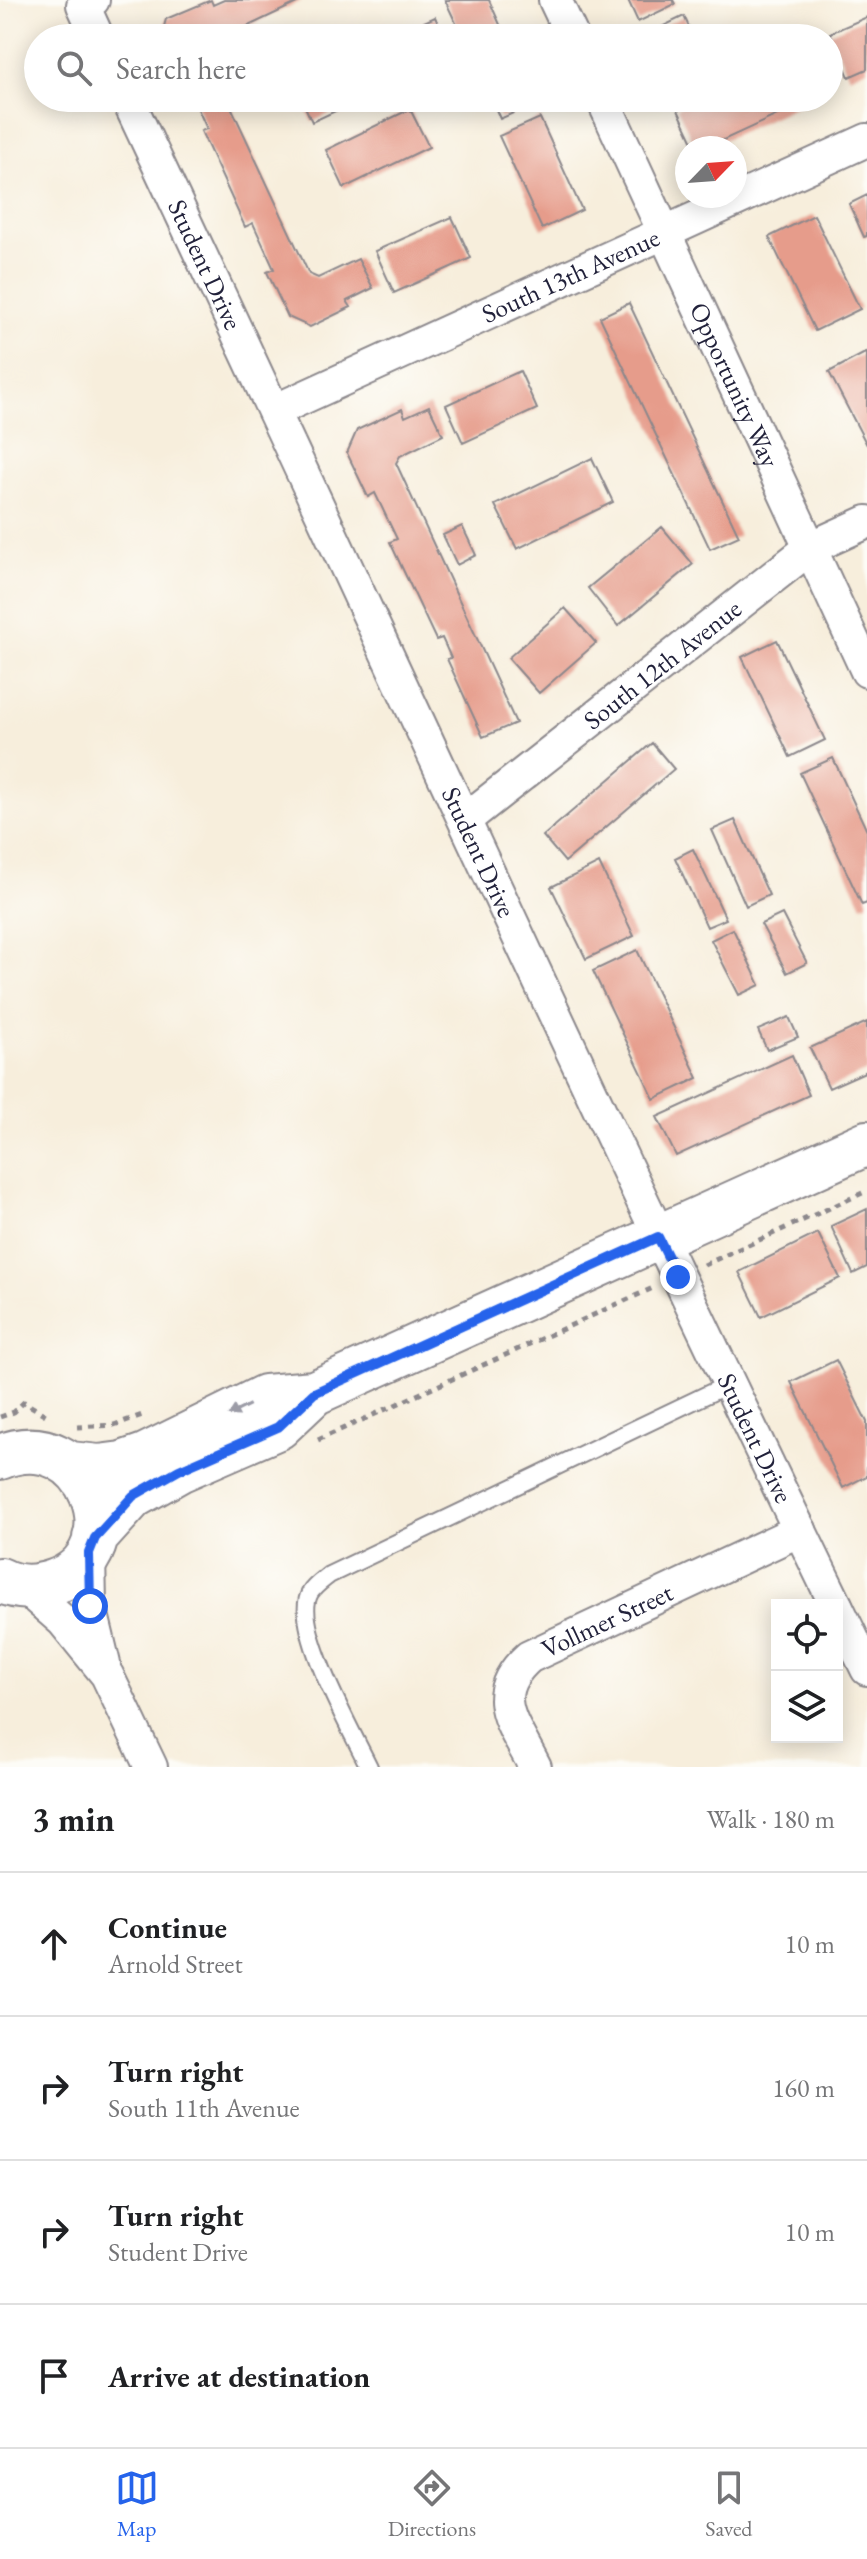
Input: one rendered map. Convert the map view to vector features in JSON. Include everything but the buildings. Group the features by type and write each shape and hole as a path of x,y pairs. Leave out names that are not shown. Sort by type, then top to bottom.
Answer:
{"street":[{"path":"555,0 566,24"},
{"path":"88,2 94,24"},
{"name":"Student Drive","path":"134,112 466,819 658,1237 834,1599"},
{"name":"Opportunity Way","path":"609,112 867,671"},
{"name":"South 13th Avenue","path":"274,411 867,140"},
{"name":"South 12th Avenue","path":"466,819 810,548 867,522"},
{"path":"12,1584 43,1586 61,1579 77,1568 133,1496 179,1470 278,1427 314,1393 867,1143"},
{"path":"68,1444 99,1467 122,1464 145,1456 265,1397 314,1393"},
{"path":"0,1457 31,1450 59,1457 68,1444"},
{"path":"68,1444 96,1505 98,1522 92,1546 90,1606 107,1675 151,1767"},
{"name":"Vollmer Street","path":"535,1767 505,1705 505,1688 514,1669 543,1650 800,1530"},
{"path":"12,1584 63,1621 107,1675"},
{"name":"Student Drive","path":"843,1619 867,1669"}],"lane":[{"path":"369,1767 316,1655 305,1618 310,1593 329,1575 729,1384"}],"path":[{"path":"309,1444 867,1191"},
{"path":"0,1417 14,1412 24,1402 57,1420"},
{"path":"68,1444 77,1427 114,1425 158,1409"}],"route":[{"path":"90,1606 89,1553 95,1538 133,1496 179,1470 278,1427 314,1393 658,1237 678,1277"}]}
